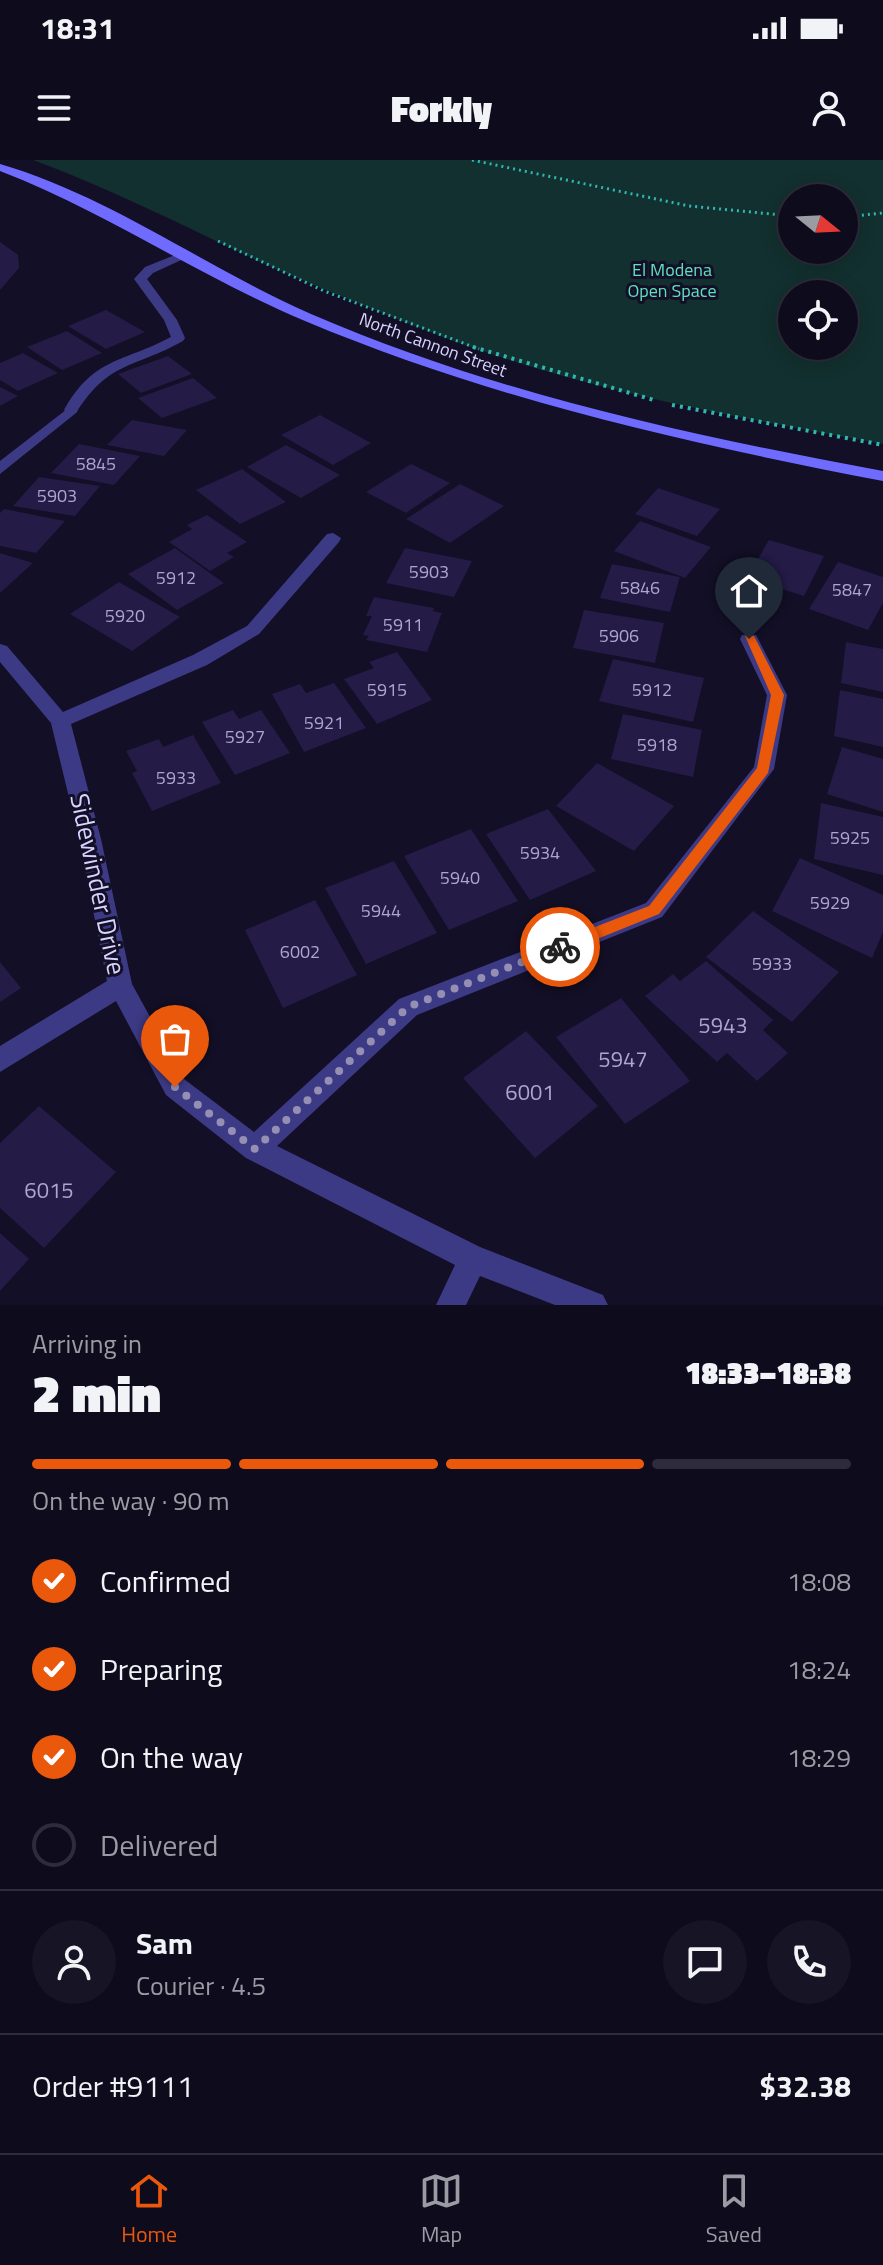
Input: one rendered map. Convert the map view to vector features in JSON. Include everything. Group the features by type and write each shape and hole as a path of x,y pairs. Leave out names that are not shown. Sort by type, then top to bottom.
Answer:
{"main road":[{"name":"North Cannon Street","path":"0,167 89,206 184,256 365,341 500,389 670,434 883,476"}],"street":[{"path":"0,469 71,410 81,389 97,373 178,338 170,320 140,279 149,270 184,256"},
{"path":"60,721 200,660 253,630 333,538"},
{"path":"255,1149 408,1007 654,910 764,769 777,695 749,639"},
{"name":"Sidewinder Drive","path":"0,650 60,721 90,839 120,986 175,1087 255,1149 473,1259 593,1305"},
{"path":"0,1060 120,986"},
{"path":"451,1305 473,1259"}],"path":[{"path":"472,160 689,206 778,215"},
{"path":"858,216 883,213"},
{"path":"213,239 352,306 539,370 667,404 883,445"}],"green space":[{"name":"El Modena Open Space","path":"33,160 883,160 883,444 660,400 497,356 301,280 127,199"}],"building":[{"path":"0,242 18,255 19,268 0,290"},
{"path":"106,310 145,332 106,349 68,326"},
{"path":"67,331 102,353 62,370 27,347"},
{"path":"23,353 58,373 18,391 0,380 0,363"},
{"path":"168,356 192,374 141,393 118,374"},
{"path":"193,378 217,398 162,418 138,398"},
{"path":"0,387 18,396 0,406"},
{"path":"320,415 371,443 333,465 281,435"},
{"path":"132,420 187,430 164,456 107,445"},
{"path":"79,444 140,456 114,485 51,473"},
{"path":"286,445 340,475 301,498 247,467"},
{"path":"411,464 450,483 406,513 366,492"},
{"path":"242,469 286,502 240,524 196,490"},
{"path":"39,477 100,486 75,516 13,506"},
{"path":"460,484 504,506 450,543 406,519"},
{"path":"658,488 720,509 697,536 635,514"},
{"path":"4,509 65,521 36,553 0,546 0,513"},
{"path":"207,515 247,542 227,553 234,557 210,571 169,542 192,529 187,525"},
{"path":"640,521 711,547 685,578 614,551"},
{"path":"769,540 824,556 804,596 747,578"},
{"path":"175,548 224,583 177,610 128,574"},
{"path":"405,548 472,561 454,597 386,583"},
{"path":"0,553 33,563 0,593"},
{"path":"838,562 883,577 883,603 868,630 809,609"},
{"path":"612,564 680,577 670,612 600,598"},
{"path":"119,582 180,617 132,651 70,614"},
{"path":"374,597 434,608 433,611 442,613 427,652 366,640 369,636 363,635 372,616 366,616"},
{"path":"584,610 664,623 655,663 573,648"},
{"path":"846,642 883,649 883,692 841,683"},
{"path":"397,652 432,700 377,724 344,679 374,668 369,662"},
{"path":"613,659 704,678 693,722 599,701"},
{"path":"334,683 366,728 304,752 272,694 300,684 306,693"},
{"path":"840,690 883,699 883,747 834,736"},
{"path":"233,710 239,719 261,710 290,753 235,775 202,722"},
{"path":"623,714 702,730 693,777 611,759"},
{"path":"193,735 221,783 152,811 132,773 137,771 126,751 159,739 163,747"},
{"path":"842,747 883,759 883,812 827,794"},
{"path":"597,763 674,806 634,851 556,806"},
{"path":"821,803 883,817 883,875 814,859"},
{"path":"548,809 596,871 530,900 486,834"},
{"path":"471,829 518,901 449,930 404,856"},
{"path":"800,858 883,895 883,932 872,958 772,911"},
{"path":"394,861 437,933 366,964 325,888"},
{"path":"315,900 357,975 283,1008 245,930"},
{"path":"753,911 839,972 792,1022 706,957"},
{"path":"706,961 773,1020 763,1030 788,1053 757,1081 727,1053 717,1062 645,996 673,974 680,981"},
{"path":"0,962 21,988 0,1002"},
{"path":"621,998 690,1081 625,1124 556,1037"},
{"path":"526,1031 598,1106 535,1158 463,1078"},
{"path":"39,1106 116,1172 44,1248 0,1208 0,1143"},
{"path":"0,1233 29,1259 0,1291"}],"way so far":[{"path":"175,1087 255,1149 408,1007 560,947"}],"route":[{"path":"560,947 654,910 764,769 777,695 749,639"}]}
